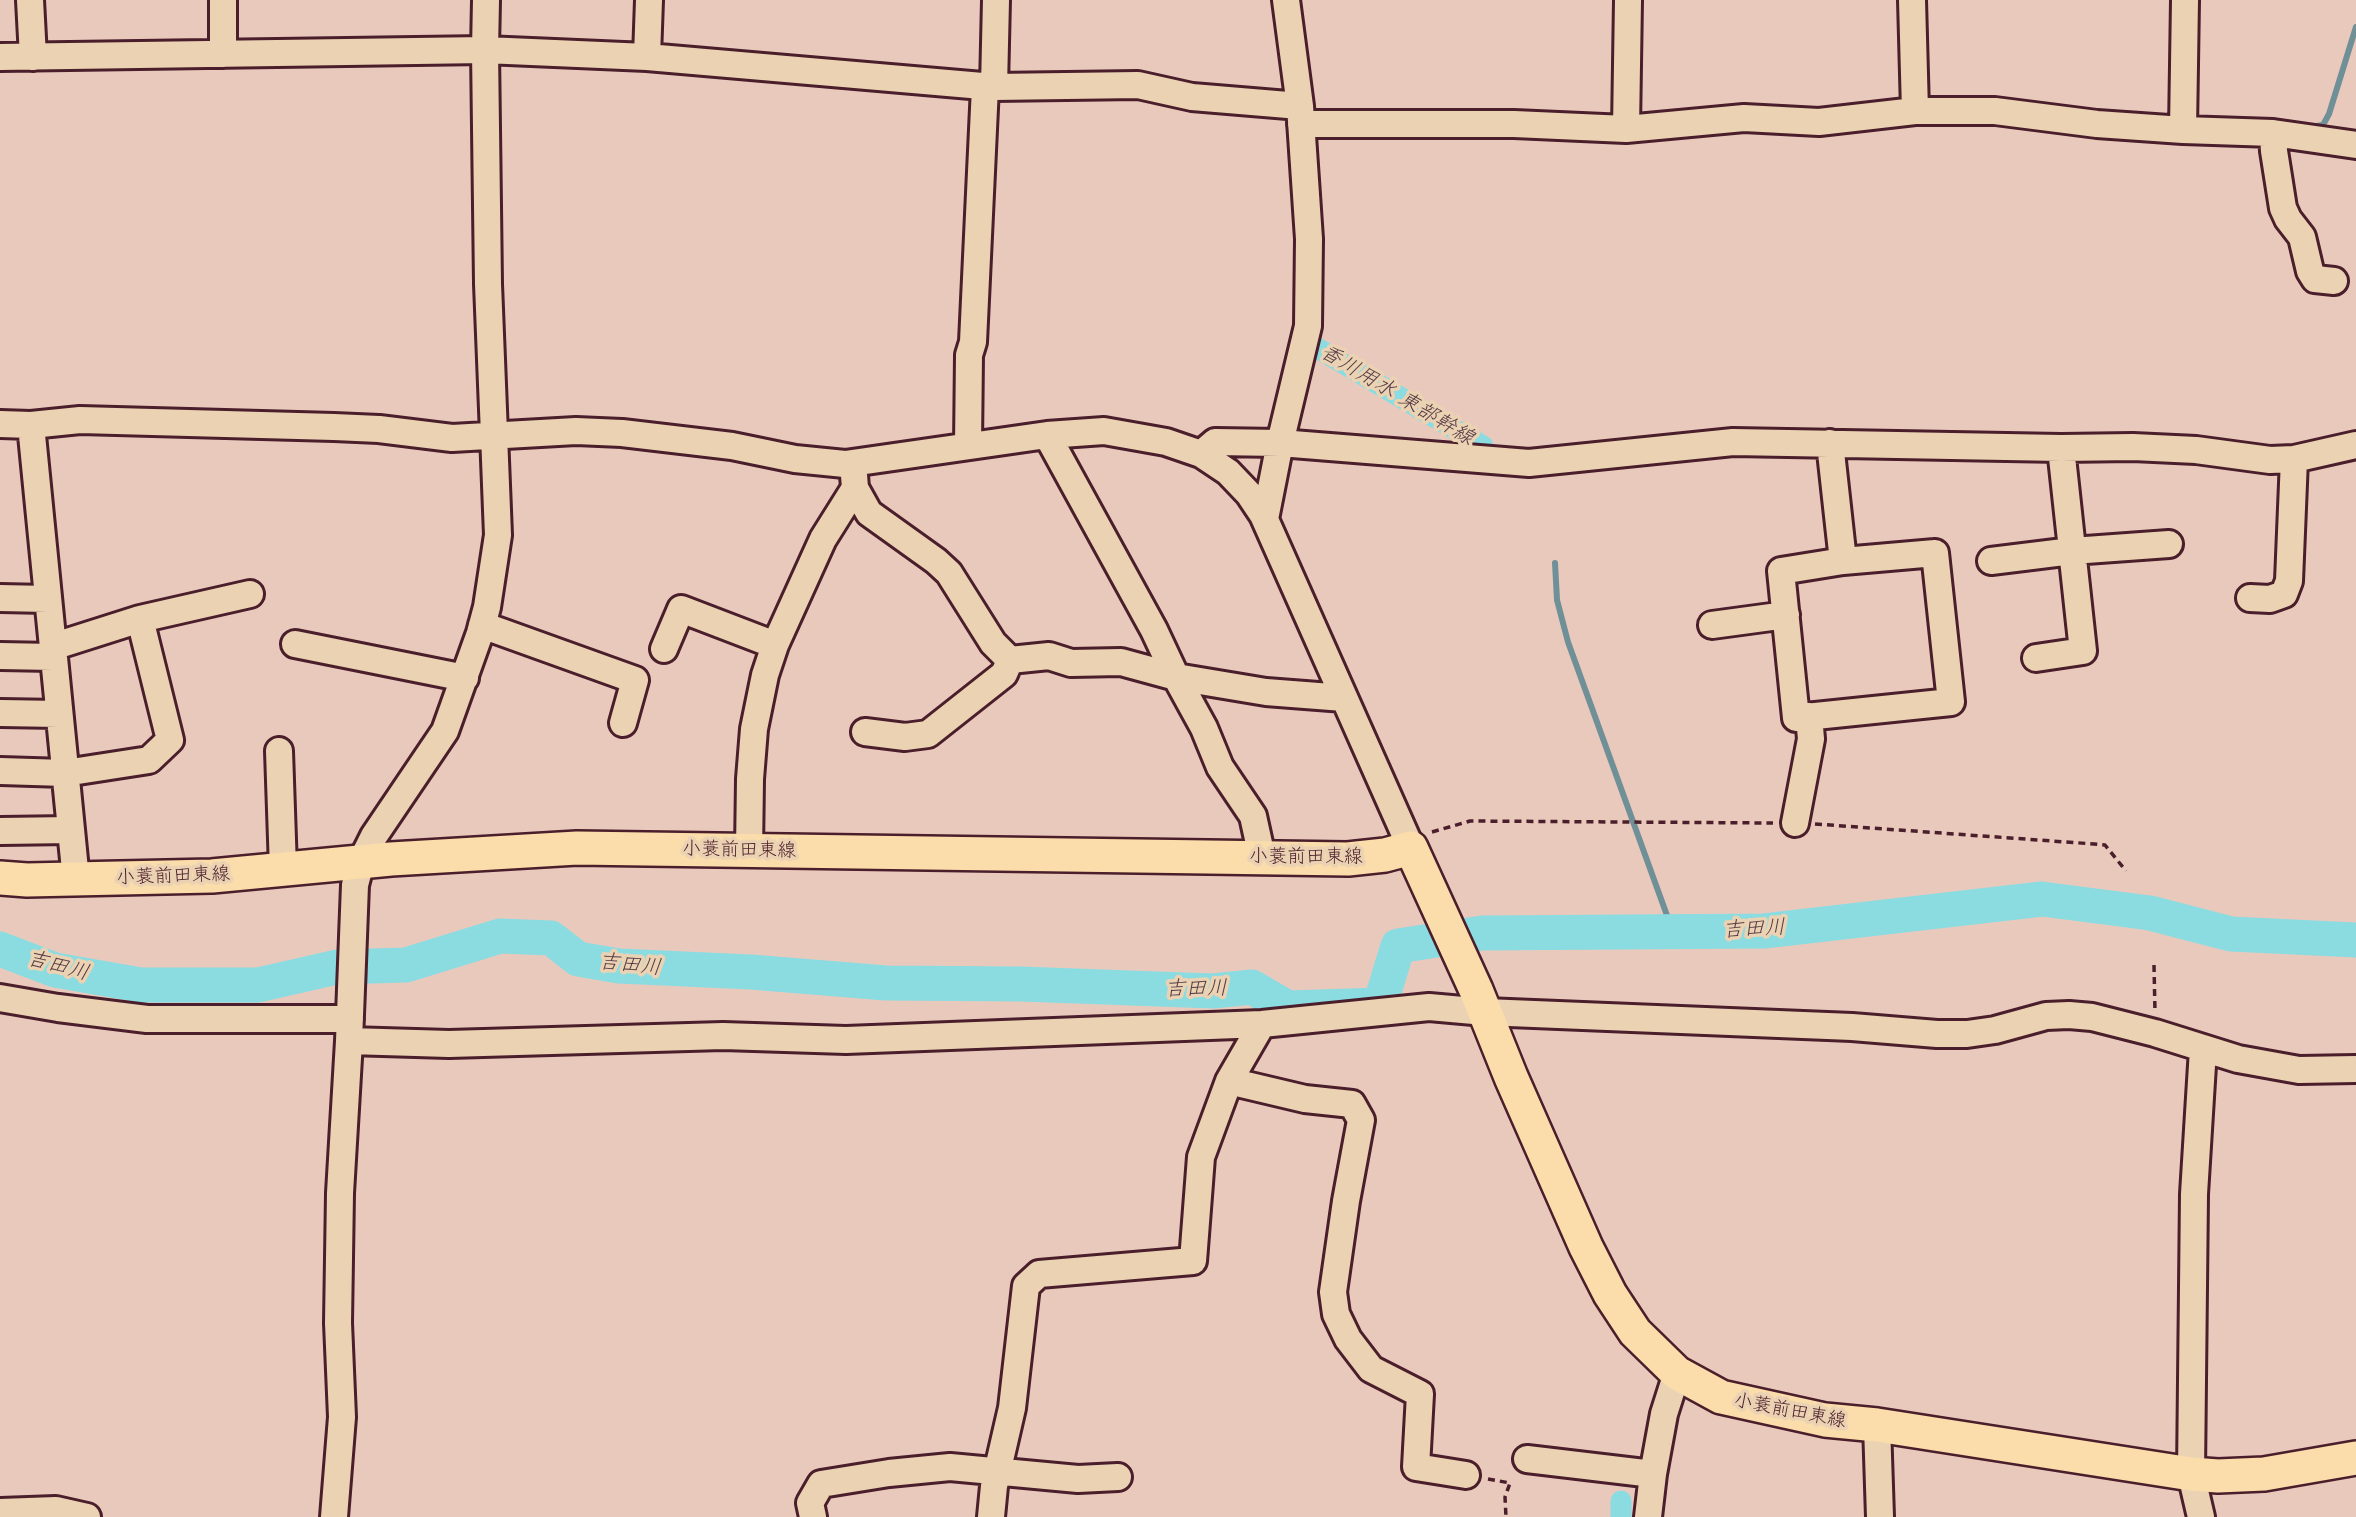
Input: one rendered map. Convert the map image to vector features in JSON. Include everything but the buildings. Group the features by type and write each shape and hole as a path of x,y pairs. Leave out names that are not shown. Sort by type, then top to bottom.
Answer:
{"main road":[{"name":"小蓑前田東線","path":"0,878 76,880 212,876 361,862 577,848 1348,859 1385,855 1409,844 1427,879 1511,1077 1610,1294 1635,1332 1677,1373 1721,1397 1825,1420 1877,1425 2191,1474 2264,1474 2356,1458"}],"street":[{"path":"30,0 33,57"},
{"path":"223,0 223,54"},
{"path":"334,1517 342,1417 338,1323 340,1206 355,885 361,862 374,835 445,731 487,607 498,535 488,284 486,0"},
{"path":"647,57 649,0"},
{"path":"968,446 969,355 973,342 996,0"},
{"path":"1265,519 1308,326 1309,239 1300,115 1286,0"},
{"path":"1626,130 1628,0"},
{"path":"1912,0 1915,111"},
{"path":"2183,130 2185,0"},
{"path":"0,57 485,50 647,57 989,87 1138,85 1300,115 1626,130 1744,118 1819,122 1915,111 1995,111 2097,124 2273,133 2356,145"},
{"path":"2273,133 2283,208 2302,237 2310,271 2315,279 2334,281"},
{"path":"0,424 31,425 80,420 379,429 452,438 576,431 622,433 732,446 795,459 854,476 968,446 1047,435 1104,431 1166,442 1200,454 1228,472 1249,494 1265,519 1409,844"},
{"path":"31,425 76,880"},
{"path":"1047,435 1154,630 1176,677 1205,728 1220,766 1253,816 1262,857"},
{"path":"1200,454 1214,442 1280,443 1528,463 1732,442 2133,447 2196,450 2270,460 2294,458 2356,445"},
{"path":"1830,443 1843,561"},
{"path":"2036,658 2083,652 2061,448"},
{"path":"2250,598 2270,599 2284,594 2289,581 2294,458"},
{"path":"749,851 754,729 765,675 775,645 822,539 854,476"},
{"path":"854,476 869,513 949,573 993,643 1010,660"},
{"path":"1991,561 2072,551 2168,544"},
{"path":"1935,553 1951,702 1796,718 1786,615 1781,571 1843,561 1935,553"},
{"path":"0,656 53,652 140,619 250,594"},
{"path":"0,598 47,599"},
{"path":"664,649 681,609 775,645"},
{"path":"1712,625 1786,615"},
{"path":"0,771 65,773 149,760 170,740 140,619"},
{"path":"482,625 635,680 623,723"},
{"path":"295,644 465,678"},
{"path":"1010,660 1049,656 1071,663 1121,662 1176,677 1266,692 1344,698"},
{"path":"865,732 905,737 928,734 1004,674 1010,660"},
{"path":"0,713 59,714"},
{"path":"1795,823 1811,740 1808,716"},
{"path":"279,751 283,869"},
{"path":"0,831 71,830"},
{"path":"0,998 147,1019 350,1024 449,1044 723,1036 846,1040 1262,1024 1481,1001 1937,1034 1976,1033 2046,1016 2069,1015 2092,1017 2155,1033 2238,1059 2299,1070 2356,1069"},
{"path":"991,1517 994,1486 1012,1408 1026,1286 1039,1274 1193,1261 1201,1157 1229,1081 1262,1024"},
{"path":"2202,1517 2191,1474 2193,1194 2203,1049"},
{"path":"1229,1081 1305,1099 1352,1104 1361,1120 1333,1292 1336,1314 1348,1339 1371,1369 1420,1394 1416,1467 1466,1475"},
{"path":"1648,1517 1664,1414 1677,1373"},
{"path":"1877,1425 1880,1517"},
{"path":"1527,1459 1653,1474"},
{"path":"813,1517 810,1503 821,1483 950,1466 1078,1479 1118,1477"},
{"path":"0,1512 56,1510 87,1517"}],"path":[{"path":"1409,844 1470,821 1795,823 2105,845 2126,871"},
{"path":"2154,965 2155,1033"},
{"path":"1466,1475 1510,1483 1505,1497 1506,1517"}],"waterway":[{"path":"2310,127 2323,125 2329,114 2356,27"},
{"name":"香川用水 東部幹線","path":"1312,345 1483,446"},
{"path":"1443,422 1475,432"},
{"path":"1555,563 1557,600 1568,642 1673,932"},
{"name":"吉田川","path":"0,949 55,970 141,985 258,985 337,967 406,965 500,936 551,938 578,959 619,966 751,972 886,983 1021,984 1213,991 1252,987 1288,1008 1380,1005 1398,946 1482,933 1764,931 2042,899 2150,913 2231,934 2356,940"},
{"name":"香川用水 東部幹線","path":"1621,1501 1621,1517"}]}
